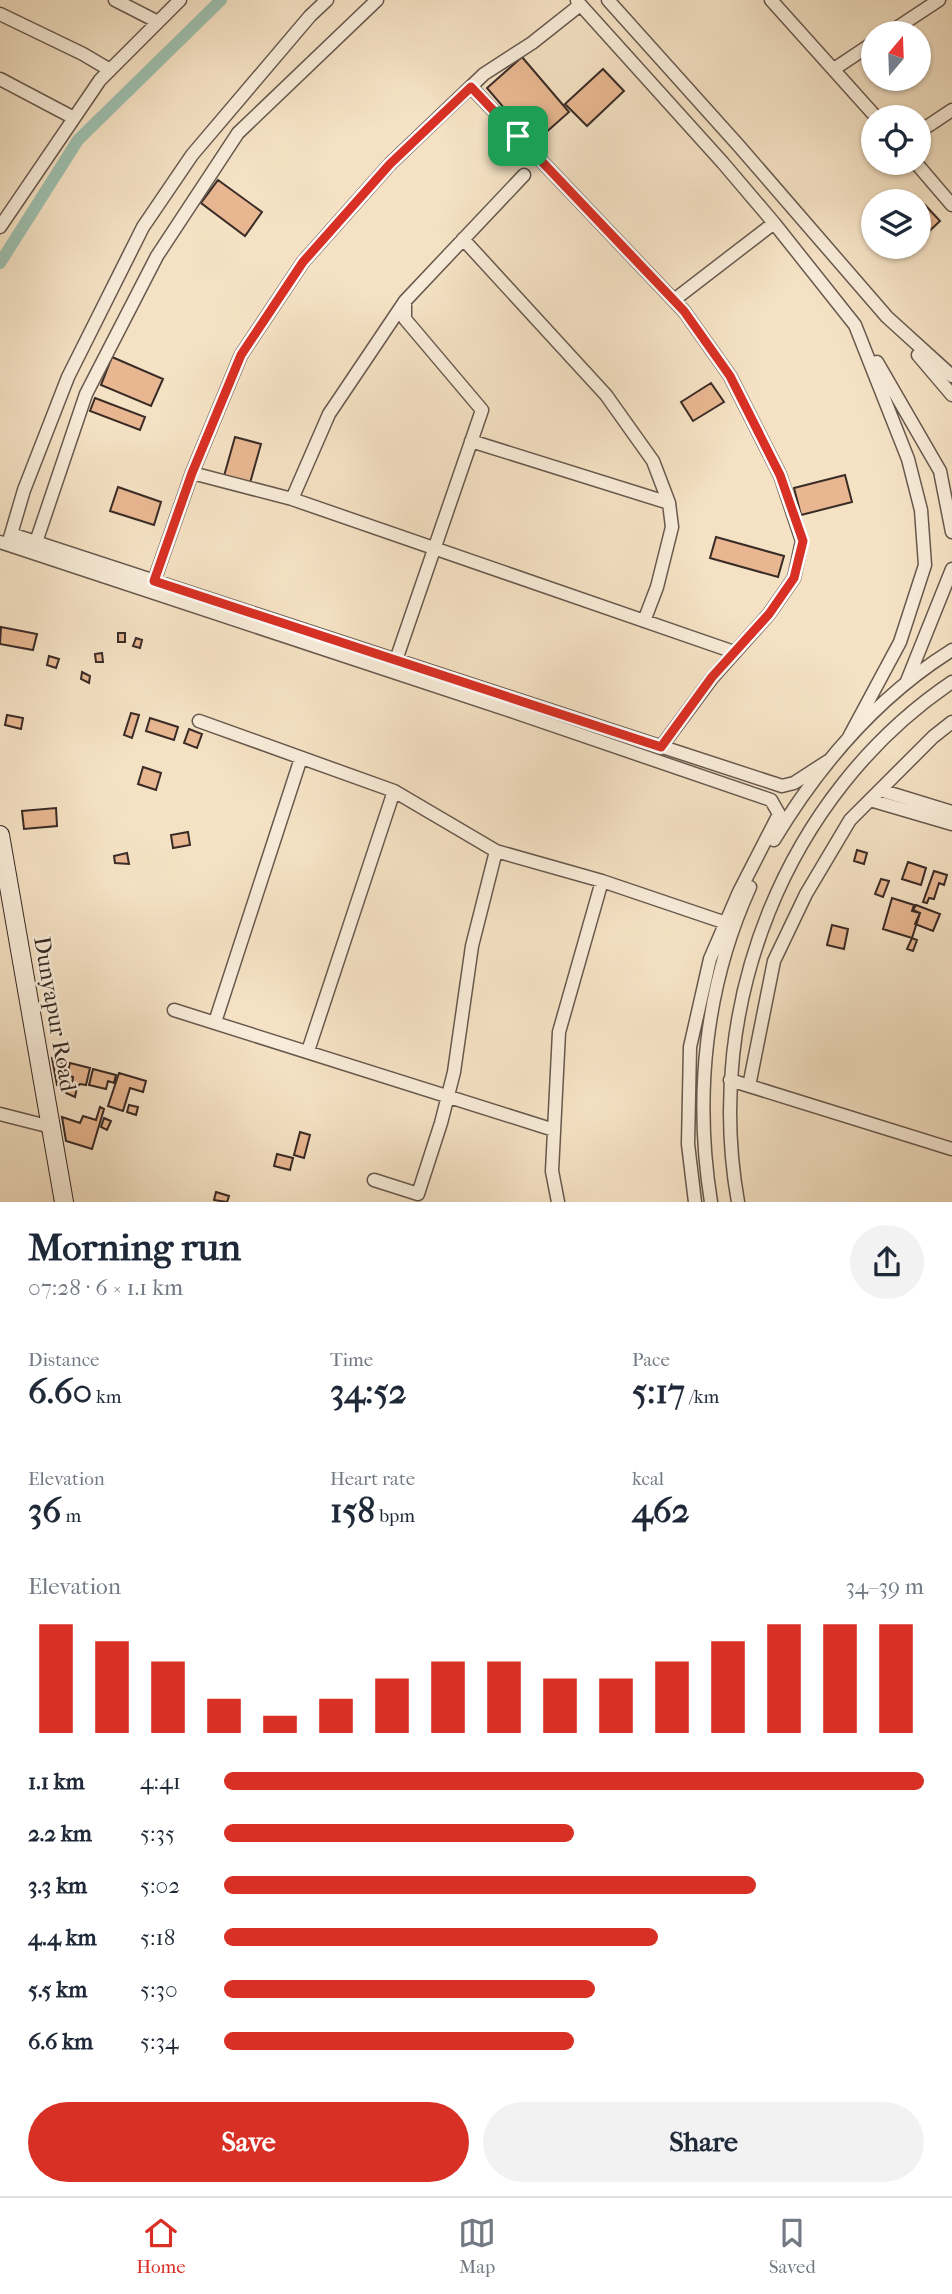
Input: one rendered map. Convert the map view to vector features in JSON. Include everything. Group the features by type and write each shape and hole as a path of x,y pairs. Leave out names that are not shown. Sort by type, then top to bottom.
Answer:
{"main road":[{"name":"Dunyapur Road","path":"0,835 64,1202"}],"street":[{"path":"115,0 158,22"},
{"path":"0,227 100,80 180,0"},
{"path":"327,0 310,16 192,155 143,227 68,377 6,540 154,581 782,786 794,783 828,761"},
{"path":"34,547 86,394 157,256 238,133 377,0"},
{"path":"608,0 739,146 952,395"},
{"path":"771,0 866,105"},
{"path":"907,21 939,0"},
{"path":"154,581 192,473 241,355 303,262 390,164 484,74 532,43 579,3 774,223 855,325 940,471 951,527"},
{"path":"0,14 110,70"},
{"path":"834,69 861,51"},
{"path":"0,79 74,118"},
{"path":"471,87 684,311 730,376 780,475 803,541 794,578 769,614 712,677 661,747"},
{"path":"931,124 952,110"},
{"path":"292,499 330,414 405,301 524,175"},
{"path":"926,175 952,205"},
{"path":"674,300 774,223"},
{"path":"463,239 606,395 653,461 669,503 672,527 657,587 644,621"},
{"path":"397,660 481,410 405,319 405,301"},
{"path":"887,317 949,370"},
{"path":"849,737 900,642 925,565 920,510 908,459 855,325"},
{"path":"471,441 669,503"},
{"path":"192,473 292,499 734,652"},
{"path":"34,547 771,800 779,814 738,892 710,959 690,1047 688,1144 695,1202"},
{"path":"905,685 949,583 952,569"},
{"path":"711,1202 704,1147 703,1083 710,1020 724,957 746,897 790,813 828,761 849,737 905,685 950,655"},
{"path":"738,1202 731,1152 730,1080 736,1027 749,965 770,906 798,850 833,797 874,749 920,706 952,682"},
{"path":"199,721 394,791 496,851 602,881 726,923"},
{"path":"749,1086 774,961 806,894 849,820 933,737 952,722"},
{"path":"215,1021 301,758"},
{"path":"880,790 952,812"},
{"path":"308,1051 394,791"},
{"path":"870,800 952,824"},
{"path":"374,1180 422,1198 454,1072 472,946 496,851"},
{"path":"558,1202 552,1171 559,1031 602,881"},
{"path":"174,1010 554,1130"},
{"path":"730,1080 952,1149"},
{"path":"0,1114 51,1127"}],"building":[{"path":"522,57 569,112 534,143 487,88"},
{"path":"603,69 624,91 587,126 565,104"},
{"path":"218,180 262,212 245,236 201,203"},
{"path":"931,211 940,221 931,230"},
{"path":"112,357 163,379 151,406 101,385"},
{"path":"711,383 724,402 693,421 681,402"},
{"path":"95,398 145,417 140,430 90,411"},
{"path":"235,437 261,444 250,483 224,476"},
{"path":"845,475 852,502 801,515 794,488"},
{"path":"118,487 161,502 154,525 110,511"},
{"path":"716,537 784,556 778,577 710,558"},
{"path":"1,627 37,634 33,650 0,644"},
{"path":"118,633 125,633 125,642 118,642"},
{"path":"136,638 142,640 140,648 133,646"},
{"path":"102,653 103,662 96,662 95,654"},
{"path":"49,656 59,659 56,668 47,665"},
{"path":"82,672 90,676 89,683 81,679"},
{"path":"131,713 139,715 132,738 124,735"},
{"path":"7,715 23,718 21,729 5,725"},
{"path":"150,718 178,727 174,740 146,731"},
{"path":"189,729 202,734 197,748 184,743"},
{"path":"143,767 161,773 156,790 138,784"},
{"path":"56,808 57,826 24,829 22,811"},
{"path":"188,832 190,845 173,848 171,835"},
{"path":"857,850 867,853 864,864 854,861"},
{"path":"127,853 129,864 115,863 114,856"},
{"path":"908,862 926,868 921,885 902,879"},
{"path":"934,871 947,875 944,885 939,883 934,899 929,898 927,903 923,902"},
{"path":"881,879 889,881 883,897 875,894"},
{"path":"892,898 914,905 912,911 920,913 912,938 883,929"},
{"path":"916,905 940,914 933,931 915,924 920,913 913,910"},
{"path":"832,925 848,929 844,949 827,945"},
{"path":"912,938 917,940 913,951 907,949"},
{"path":"52,1058 61,1059 64,1086 57,1085"},
{"path":"70,1063 90,1068 86,1085 80,1084 77,1087 75,1097 66,1093 68,1084 72,1085 73,1077 67,1075"},
{"path":"93,1069 116,1075 114,1083 108,1081 106,1089 89,1085"},
{"path":"119,1073 146,1081 143,1092 130,1088 123,1111 108,1106"},
{"path":"129,1105 138,1107 136,1115 127,1112"},
{"path":"100,1107 104,1109 92,1149 66,1141 62,1117 80,1123 83,1116 96,1120"},
{"path":"104,1118 111,1121 107,1130 101,1127"},
{"path":"300,1132 310,1135 304,1158 294,1155"},
{"path":"277,1154 293,1158 290,1170 274,1166"},
{"path":"216,1192 229,1196 227,1202 214,1200"}],"waterway":[{"path":"0,263 78,140 221,0"}],"route":[{"path":"471,87 518,136 684,311 730,376 780,475 803,541 794,578 769,614 712,677 661,747 154,581 192,473 241,355 303,262 390,164 471,87"}]}
